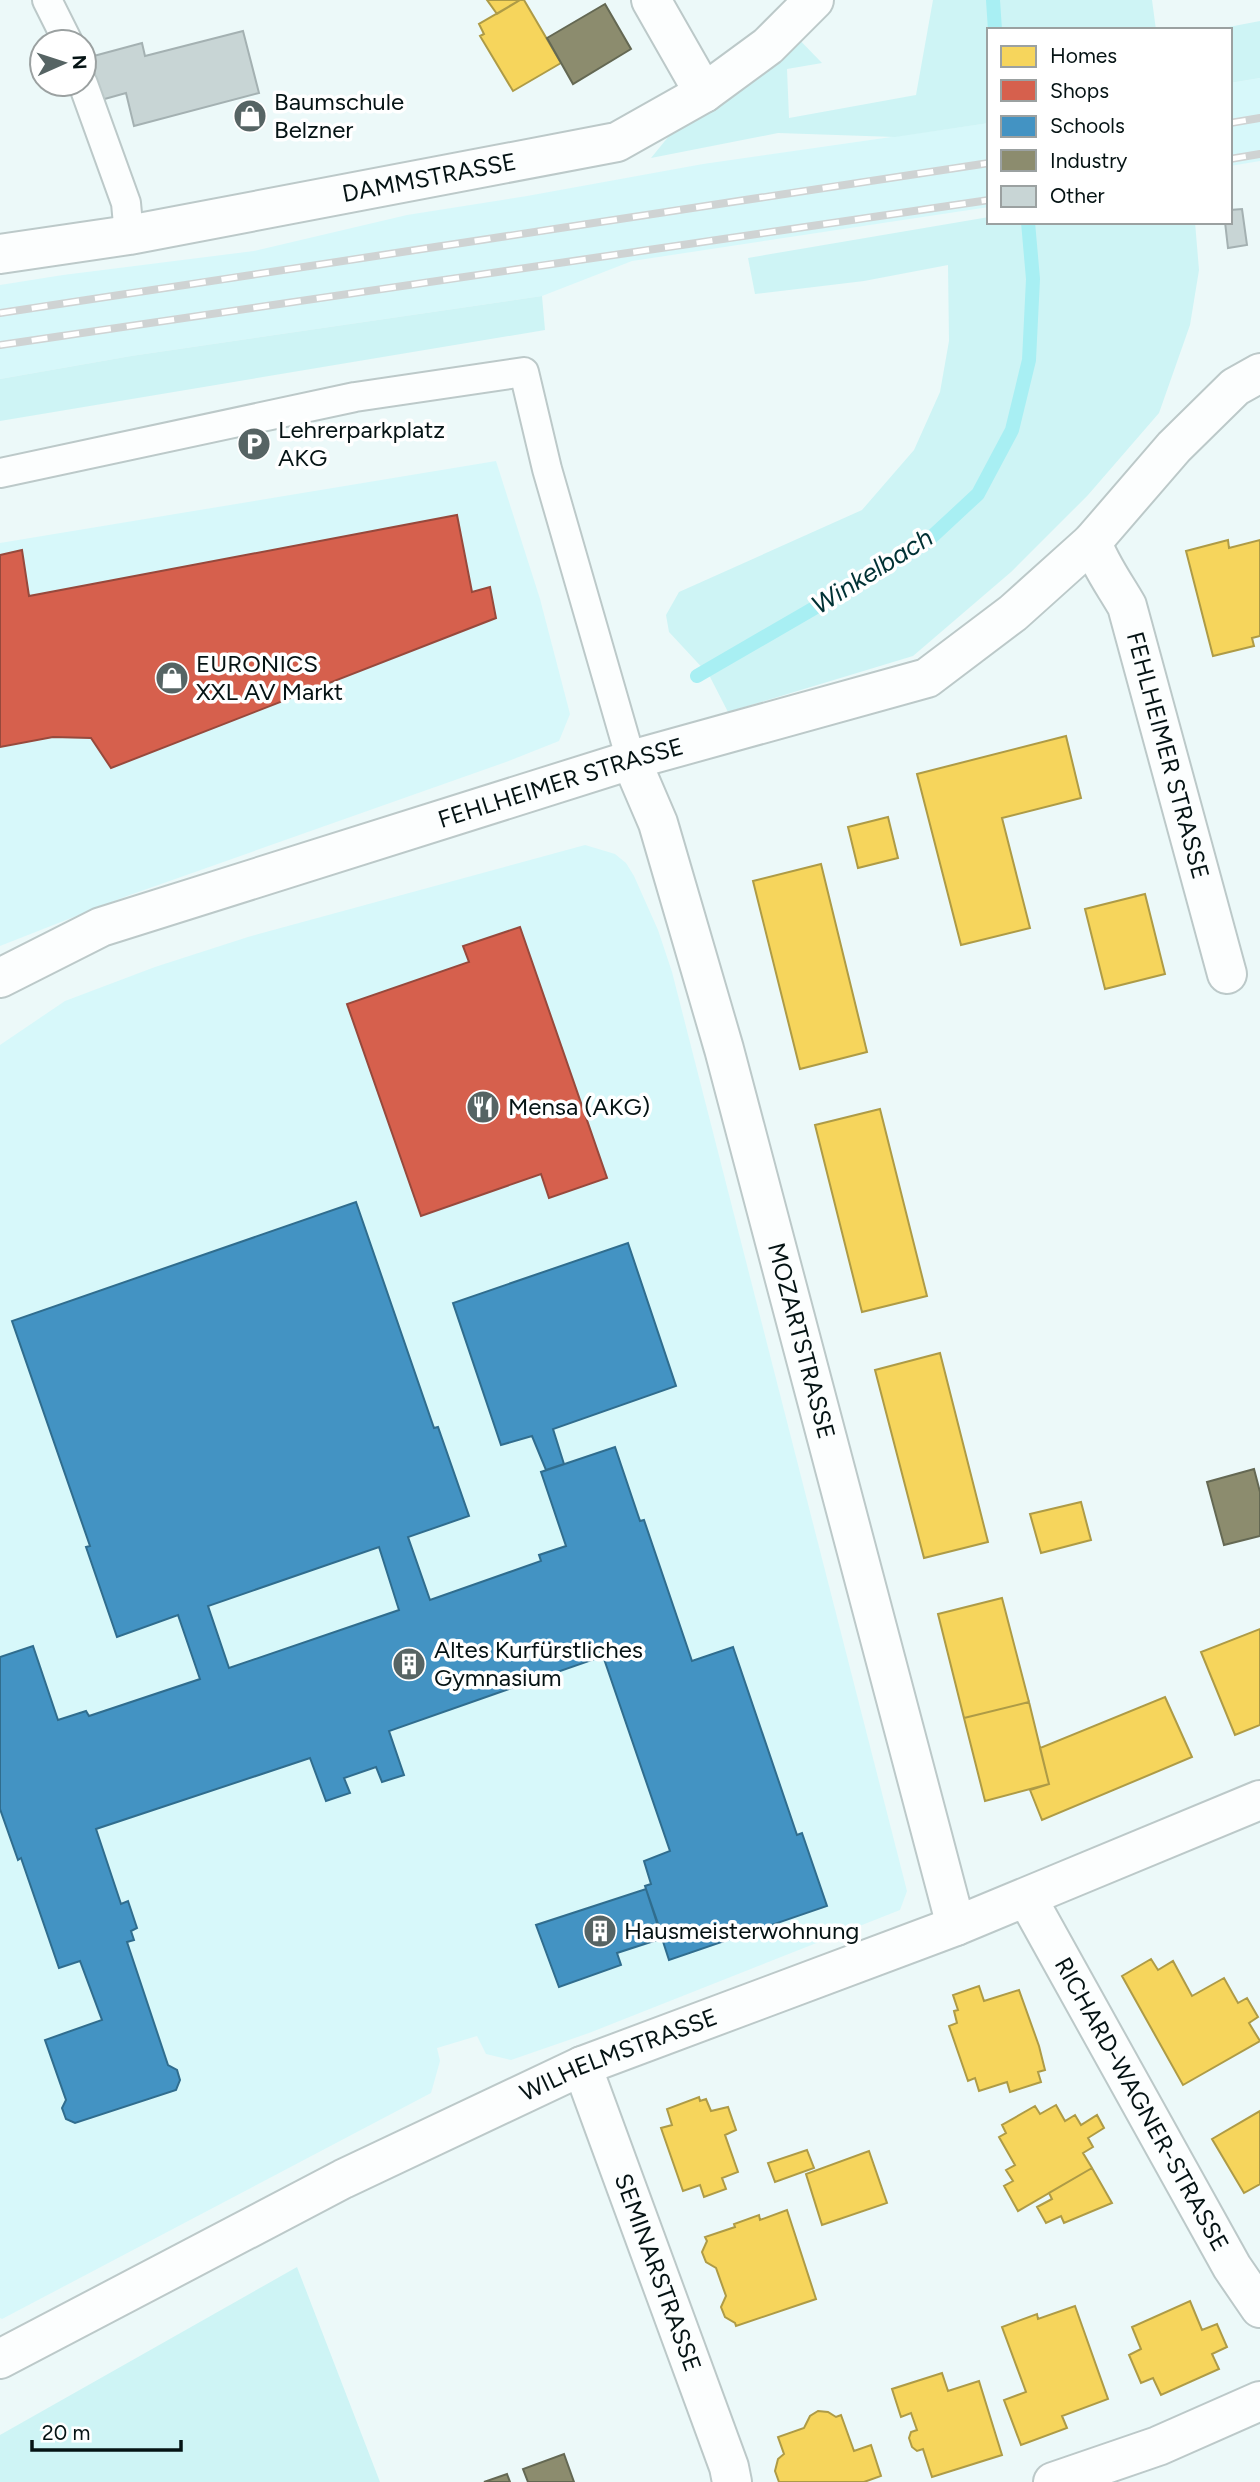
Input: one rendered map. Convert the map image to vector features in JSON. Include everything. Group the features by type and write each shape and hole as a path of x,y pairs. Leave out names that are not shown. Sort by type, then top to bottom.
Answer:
{"street":[{"path":"650,0 705,93"},
{"name":"DAMMSTRASSE","path":"0,254 129,235 617,142 705,93 768,46 814,0"},
{"name":"FEHLHEIMER STRASSE","path":"0,978 101,927 631,760 927,678 1013,613 1092,542 1174,447 1235,387 1260,373"},
{"name":"FEHLHEIMER STRASSE","path":"1092,542 1098,560 1126,606 1227,974"},
{"name":"MOZARTSTRASSE","path":"631,760 658,823 724,1049 956,1926"},
{"name":"WILHELMSTRASSE","path":"0,2359 343,2179 582,2066 956,1926 1260,1800"},
{"name":"RICHARD-WAGNER-STRASSE","path":"1027,1898 1232,2267 1260,2308"},
{"name":"SEMINARSTRASSE","path":"582,2066 729,2467 732,2482"},
{"path":"1053,2482 1158,2446 1260,2401"}],"lane":[{"path":"47,0 61,28"},
{"path":"88,98 126,203 129,235"},
{"path":"0,473 355,397 524,372 547,469 631,760"}],"shaded area":[{"path":"933,0 1152,0 1156,28 987,28 987,123 895,137 778,133 651,158 704,93 787,27 822,63 787,69 789,118 916,95"},
{"path":"1260,21 1260,78 1232,83 1232,28 1223,28"},
{"path":"1260,78 1260,161 1232,166 1232,83"},
{"path":"987,123 987,207 632,261 542,296 131,356 0,379 0,285 254,251 407,215 703,164"},
{"path":"987,217 987,224 1195,224 1199,270 1190,325 1159,413 1088,495 1011,572 913,656 728,712 709,675 669,632 666,615 679,592 862,510 914,450 940,392 949,341 948,265 864,281 755,294 748,258"},
{"path":"542,296 545,330 0,421 0,379 131,356"},
{"path":"496,461 540,599 570,714 559,741 127,896 0,946 0,543"},
{"name":"Altes Kurfürstliches Gymnasium","path":"585,845 615,854 626,863 658,930 672,972 907,1891 900,1910 589,2033 511,2060 486,2054 477,2036 437,2048 440,2061 431,2093 2,2319 0,1045 65,1001 155,967 248,937"},
{"path":"297,2267 380,2482 0,2482 0,2435"}],"building: Homes":[{"path":"487,0 520,0 497,14"},
{"path":"524,0 561,63 513,91 480,36 484,34 479,24"},
{"path":"1228,540 1229,548 1260,540 1260,636 1252,638 1254,646 1213,656 1186,551"},
{"path":"1066,736 1081,798 1002,818 1030,928 961,945 917,774"},
{"path":"888,817 898,858 858,868 848,827"},
{"path":"821,864 867,1052 800,1069 753,881"},
{"path":"1145,894 1165,974 1105,989 1085,909"},
{"path":"880,1109 927,1296 862,1312 815,1125"},
{"path":"940,1353 988,1542 924,1558 875,1370"},
{"path":"1081,1502 1091,1540 1041,1553 1030,1514"},
{"path":"1002,1598 1029,1702 964,1718 938,1614"},
{"path":"1260,1629 1260,1725 1235,1735 1201,1652"},
{"path":"1165,1697 1192,1757 1042,1820 1030,1790 1049,1784 1040,1748"},
{"path":"1029,1702 1049,1784 985,1801 964,1718"},
{"path":"1151,1959 1158,1970 1173,1961 1192,1996 1224,1978 1238,2003 1247,1998 1258,2017 1249,2023 1260,2041 1183,2085 1122,1976"},
{"path":"979,1986 984,2001 1019,1990 1045,2070 1038,2072 1041,2082 1010,2092 1007,2082 979,2091 975,2078 968,2081 949,2026 957,2023 954,2011 958,2010 953,1995"},
{"path":"699,2097 700,2101 706,2099 711,2111 728,2107 736,2130 725,2135 738,2172 722,2178 726,2189 704,2197 700,2185 683,2191 661,2128 672,2125 667,2109"},
{"path":"1056,2105 1065,2121 1075,2115 1081,2125 1097,2115 1104,2128 1088,2138 1093,2147 1083,2153 1092,2168 1018,2211 1004,2186 1013,2181 1006,2170 1015,2165 999,2137 1006,2133 1002,2125 1035,2106 1040,2114"},
{"path":"1260,2111 1260,2184 1244,2193 1212,2139"},
{"path":"807,2150 814,2168 775,2182 768,2163"},
{"path":"869,2151 887,2203 822,2225 806,2174"},
{"path":"1092,2168 1112,2203 1064,2223 1061,2216 1046,2223 1037,2207 1052,2199 1049,2193"},
{"path":"787,2210 816,2299 736,2326 725,2317 721,2307 726,2296 716,2268 706,2262 702,2252 707,2241 705,2237 759,2215 760,2220"},
{"path":"1190,2301 1202,2330 1217,2324 1227,2347 1212,2354 1219,2369 1161,2395 1153,2378 1141,2383 1129,2355 1141,2349 1132,2327"},
{"path":"1075,2306 1108,2399 1062,2416 1067,2428 1021,2445 1004,2400 1026,2392 1002,2327 1037,2314 1038,2319"},
{"path":"942,2373 948,2391 979,2381 1002,2455 932,2477 923,2449 917,2451 912,2447 909,2438 911,2432 917,2430 911,2413 901,2417 892,2389"},
{"path":"818,2411 828,2412 836,2417 841,2415 854,2451 871,2445 881,2476 864,2482 779,2482 775,2471 778,2459 784,2454 778,2437 804,2428 810,2416"}],"building: Shops":[{"name":"EURONICS XXL AV Markt","path":"457,515 472,592 490,587 496,618 111,768 91,738 53,737 0,747 0,555 22,550 29,596"},
{"name":"Mensa (AKG)","path":"520,927 607,1178 549,1198 541,1174 421,1216 347,1004 469,962 463,946"}],"building: Schools":[{"name":"Altes Kurfürstliches Gymnasium","path":"356,1202 434,1428 438,1427 469,1516 408,1537 430,1600 541,1561 539,1555 566,1546 541,1472 615,1447 640,1521 644,1520 692,1661 733,1647 797,1835 802,1833 827,1906 669,1960 645,1886 651,1884 644,1861 670,1851 603,1656 389,1731 404,1775 382,1782 376,1767 344,1778 350,1793 326,1801 310,1758 96,1829 121,1904 128,1901 137,1928 131,1931 134,1940 127,1942 168,2065 177,2070 180,2080 176,2090 75,2123 66,2119 62,2108 66,2100 45,2040 102,2020 80,1961 59,1968 21,1858 18,1860 0,1809 0,1657 33,1646 58,1720 86,1711 89,1716 200,1679 178,1615 117,1637 86,1547 90,1546 12,1321","holes":["379,1547 399,1610 229,1668 208,1606"]},
{"path":"628,1243 676,1386 553,1429 564,1464 546,1470 532,1436 501,1445 453,1303"},
{"name":"Hausmeisterwohnung","path":"646,1889 663,1938 617,1953 621,1965 559,1987 536,1925"}],"building: Industry":[{"path":"605,4 631,49 573,84 547,38"},
{"path":"1254,1469 1260,1492 1260,1536 1224,1545 1207,1482"},
{"path":"564,2454 574,2482 528,2482 523,2469"},
{"path":"507,2474 510,2482 484,2482"}],"building: Other":[{"path":"243,31 259,93 134,126 126,93 101,100 98,88 98,55 142,43 145,56"},
{"path":"1242,209 1247,245 1228,248 1225,224 1232,224 1232,210"}],"waterway":[{"name":"Winkelbach","path":"993,0 995,28"},
{"name":"Winkelbach","path":"697,676 923,545 978,494 1012,430 1029,360 1033,279 1028,224"}],"railway":[{"path":"1232,123 1260,118"},
{"path":"1232,159 1260,154"},
{"path":"0,313 987,163"},
{"path":"0,345 987,200"}],"place":[{"name":"Baumschule Belzner","path":"250,116"},
{"name":"Lehrerparkplatz AKG","path":"254,444"},
{"name":"EURONICS XXL AV Markt","path":"172,678"},
{"name":"Mensa (AKG)","path":"483,1107"},
{"name":"Altes Kurfürstliches Gymnasium","path":"409,1664"},
{"name":"Hausmeisterwohnung","path":"600,1931"}]}
